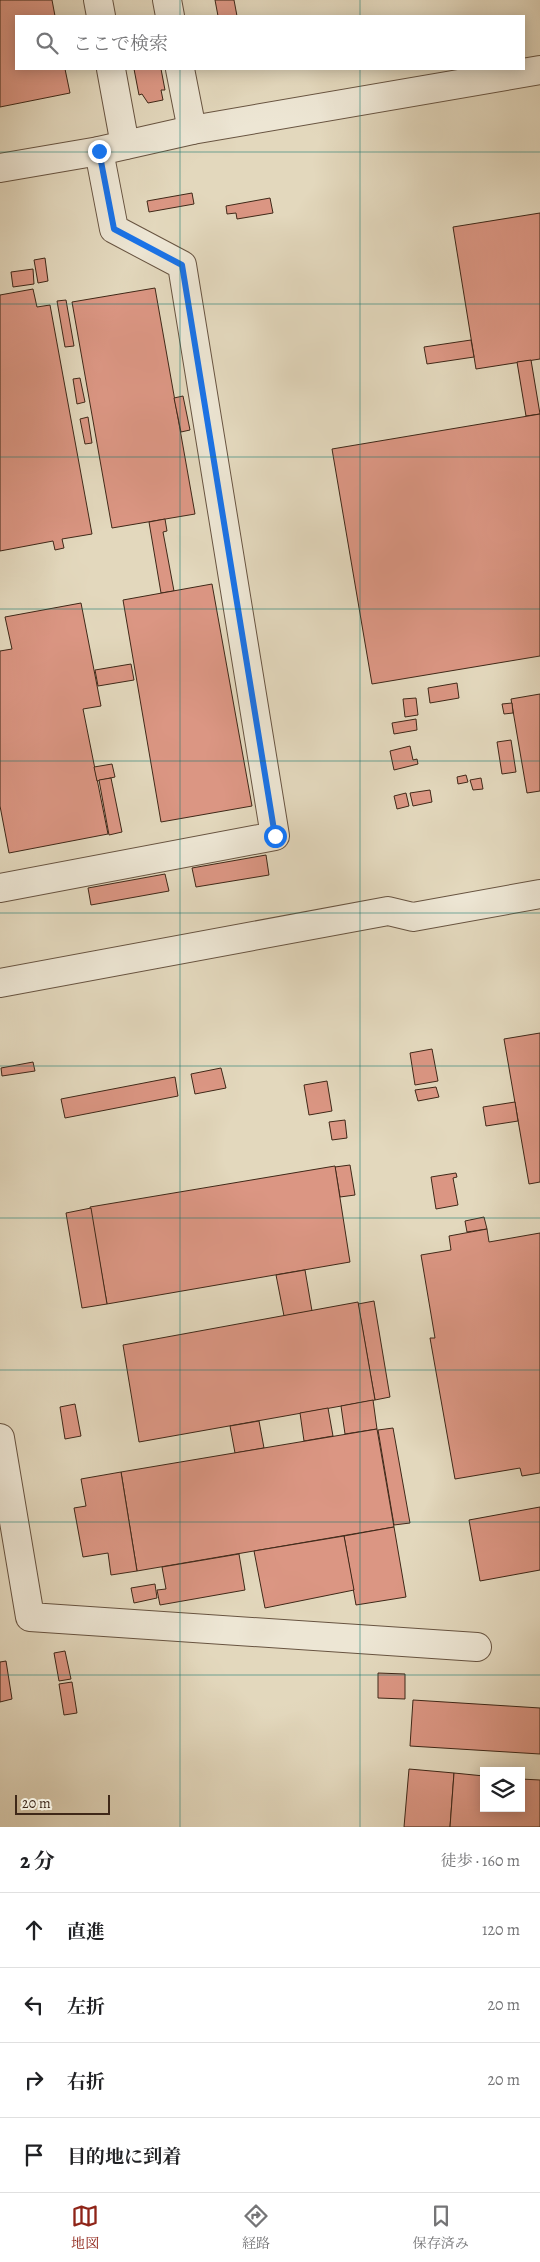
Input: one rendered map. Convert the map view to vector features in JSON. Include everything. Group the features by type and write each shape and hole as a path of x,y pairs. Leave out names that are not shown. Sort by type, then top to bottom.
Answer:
{"lane":[{"path":"98,0 101,15"},
{"path":"167,0 170,15"},
{"path":"111,70 125,145"},
{"path":"180,70 192,130"},
{"path":"0,168 99,151 192,130 540,70"},
{"path":"0,888 275,836 182,265 114,229 99,151"},
{"path":"0,983 388,910 413,917 540,894"},
{"path":"0,1438 30,1617 477,1647"}],"building":[{"path":"0,0 52,0 55,15 15,15 15,70 65,70 70,93 0,107"},
{"path":"215,0 234,0 237,15 218,15"},
{"path":"134,70 161,70 165,90 161,90 163,100 148,103 142,94 139,95"},
{"path":"192,193 194,204 149,212 147,201"},
{"path":"270,198 273,213 237,219 236,213 227,214 226,206"},
{"path":"540,213 540,359 476,369 453,227"},
{"path":"45,258 48,281 38,283 34,260"},
{"path":"33,269 34,284 13,287 11,272"},
{"path":"155,288 195,514 112,528 72,302"},
{"path":"33,289 37,307 50,305 92,534 62,539 64,548 55,550 53,541 0,551 0,295"},
{"path":"66,300 74,346 65,347 57,301"},
{"path":"471,340 474,357 427,364 424,347"},
{"path":"531,360 540,414 526,416 517,362"},
{"path":"80,378 85,402 77,404 73,379"},
{"path":"183,396 190,430 181,432 174,398"},
{"path":"540,414 540,656 372,684 332,449"},
{"path":"88,417 92,443 85,444 80,419"},
{"path":"165,519 167,531 163,532 174,591 161,593 149,522"},
{"path":"212,584 252,806 161,822 123,600"},
{"path":"81,603 101,706 83,709 108,834 9,853 0,806 0,651 12,649 5,617"},
{"path":"131,664 134,680 98,686 95,670"},
{"path":"457,683 459,698 430,703 428,688"},
{"path":"540,694 540,791 527,793 511,699"},
{"path":"416,698 418,715 405,717 403,699"},
{"path":"512,703 513,713 504,714 502,704"},
{"path":"416,719 417,730 394,734 392,723"},
{"path":"511,740 516,772 502,774 497,742"},
{"path":"410,746 413,760 417,759 418,764 394,770 390,751"},
{"path":"112,764 115,777 97,781 94,767"},
{"path":"466,775 468,782 458,784 457,777"},
{"path":"111,778 122,832 109,835 99,780"},
{"path":"481,778 483,789 473,790 470,780"},
{"path":"430,790 432,802 413,806 410,793"},
{"path":"406,793 409,806 397,809 394,796"},
{"path":"266,855 269,875 196,887 192,868"},
{"path":"165,874 169,891 91,905 88,888"},
{"path":"540,1033 540,1182 529,1184 504,1039"},
{"path":"432,1049 438,1081 415,1085 410,1053"},
{"path":"33,1062 35,1071 2,1076 1,1068"},
{"path":"221,1068 226,1088 195,1094 191,1074"},
{"path":"175,1077 178,1096 65,1118 61,1099"},
{"path":"327,1081 332,1111 309,1115 304,1085"},
{"path":"436,1087 439,1097 418,1101 415,1090"},
{"path":"515,1102 518,1121 486,1126 483,1107"},
{"path":"345,1120 347,1138 332,1140 329,1122"},
{"path":"350,1165 355,1195 340,1197 335,1167"},
{"path":"335,1166 350,1262 107,1304 90,1207"},
{"path":"456,1173 457,1177 453,1178 458,1205 436,1209 431,1177"},
{"path":"91,1208 107,1304 82,1308 66,1213"},
{"path":"484,1217 487,1229 467,1232 465,1221"},
{"path":"487,1229 489,1242 540,1233 540,1473 522,1476 520,1468 455,1479 430,1338 435,1338 421,1255 451,1250 449,1236"},
{"path":"305,1270 312,1311 284,1316 276,1275"},
{"path":"374,1301 390,1397 375,1400 358,1304"},
{"path":"358,1302 375,1400 139,1442 123,1345"},
{"path":"373,1400 377,1429 345,1434 341,1406"},
{"path":"75,1404 81,1436 65,1439 60,1407"},
{"path":"328,1408 333,1436 304,1441 300,1413"},
{"path":"259,1421 264,1448 235,1453 230,1426"},
{"path":"393,1428 410,1523 394,1525 378,1430"},
{"path":"377,1429 394,1527 137,1571 121,1472"},
{"path":"121,1472 137,1571 111,1575 108,1553 83,1557 74,1508 86,1506 81,1479"},
{"path":"540,1507 540,1570 480,1581 469,1520"},
{"path":"394,1527 406,1597 356,1605 344,1536"},
{"path":"344,1536 354,1590 265,1608 254,1551"},
{"path":"239,1554 245,1590 160,1605 157,1590 166,1589 162,1567"},
{"path":"155,1584 157,1598 134,1603 131,1588"},
{"path":"65,1651 71,1679 59,1681 54,1653"},
{"path":"6,1661 12,1699 0,1702 0,1662"},
{"path":"378,1673 405,1674 405,1699 378,1698"},
{"path":"72,1682 77,1713 64,1715 59,1684"},
{"path":"413,1700 540,1708 540,1754 410,1746"},
{"path":"409,1769 454,1773 450,1827 404,1827"},
{"path":"454,1773 480,1776 480,1812 525,1812 525,1779 540,1780 540,1827 450,1827"}],"route":[{"path":"99,151 114,229 182,265 275,836"}]}
